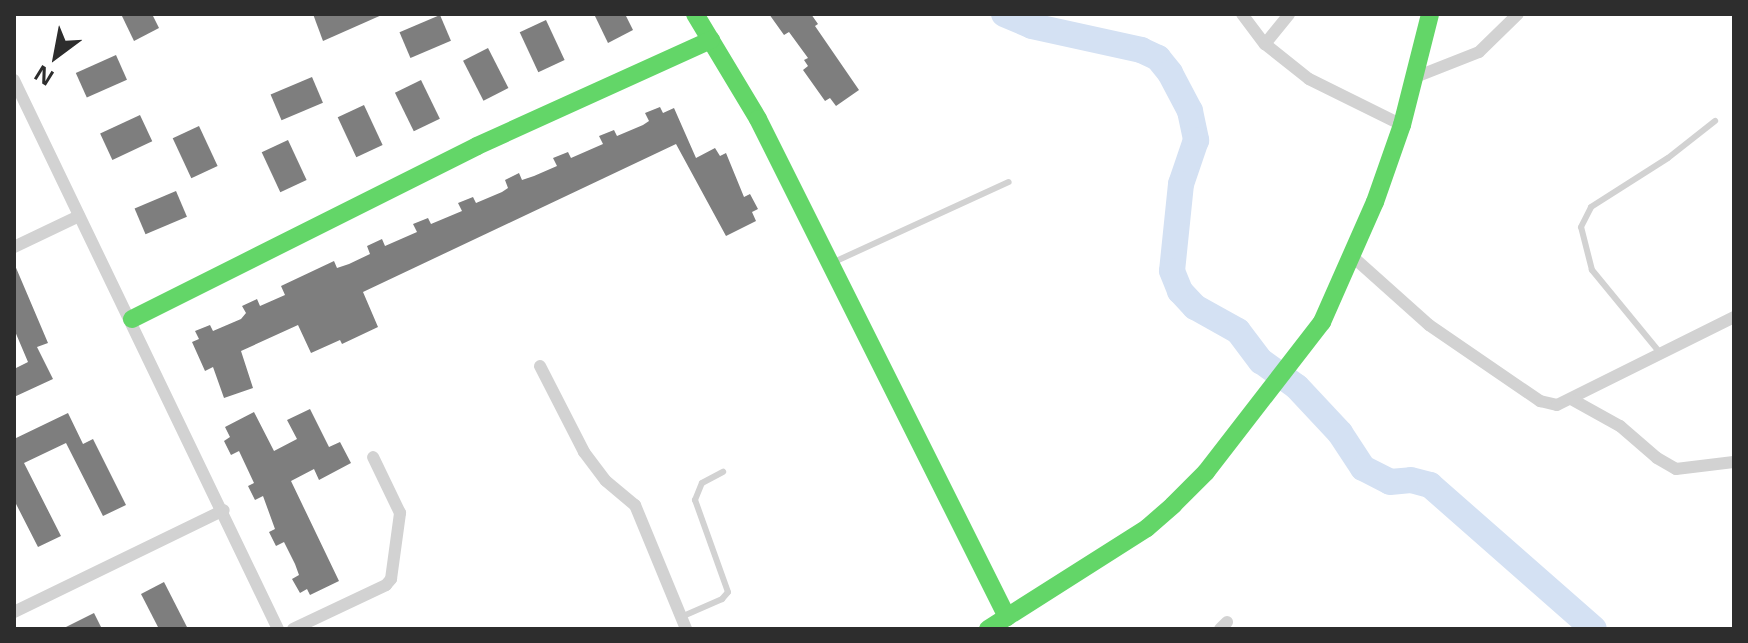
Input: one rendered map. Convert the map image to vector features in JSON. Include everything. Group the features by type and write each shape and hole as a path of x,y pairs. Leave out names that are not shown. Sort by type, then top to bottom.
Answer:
{"street":[{"path":"695,14 758,119 1007,617"},
{"path":"1242,14 1265,44 1309,79 1402,125"},
{"path":"1265,44 1289,14"},
{"path":"988,629 1147,528 1173,505 1206,472 1322,322 1353,257 1402,125 1430,14"},
{"path":"1413,78 1479,52 1518,14"},
{"path":"132,319 477,146 711,40"},
{"path":"14,80 224,510 278,629"},
{"path":"14,247 79,216"},
{"path":"1353,257 1429,325 1540,401 1557,405 1573,400 1734,317"},
{"path":"540,366 584,452 606,481 635,505 683,623"},
{"path":"1573,400 1620,426 1657,458 1676,469 1734,462"},
{"path":"293,629 386,585 391,579 400,513 373,457"},
{"path":"14,612 224,510"}],"lane":[{"path":"1661,354 1592,270 1581,227 1591,207 1668,158 1715,121"},
{"path":"831,264 1009,182"},
{"path":"683,623 728,592 695,500 702,483 723,472"}],"building":[{"path":"121,14 152,14 159,28 134,41"},
{"path":"313,14 384,14 323,41"},
{"path":"594,14 625,14 633,30 608,43"},
{"path":"769,14 811,14 818,24 815,26 859,90 836,106 830,98 825,101 803,70 808,66 804,60 808,58 789,32 784,35"},
{"path":"440,15 451,41 410,58 399,32"},
{"path":"546,20 565,60 538,72 520,32"},
{"path":"488,48 508,88 483,101 463,61"},
{"path":"116,55 127,80 87,98 76,73"},
{"path":"312,77 323,103 282,120 271,95"},
{"path":"421,80 440,119 414,131 395,93"},
{"path":"364,105 383,145 356,157 338,117"},
{"path":"660,107 663,113 674,108 696,158 715,148 720,156 726,153 744,197 750,194 758,209 752,212 756,221 726,236 676,144 363,292 378,327 342,344 340,340 311,353 298,325 241,351 253,388 224,398 213,367 205,371 192,342 199,339 195,331 210,325 213,331 241,319 246,313 242,306 257,299 260,306 285,295 281,286 334,261 337,268 349,264 370,254 367,246 382,239 385,246 417,232 413,224 428,218 431,224 462,211 458,203 473,197 476,203 502,192 508,188 505,180 519,173 522,180 557,166 553,158 568,152 571,158 603,144 599,136 614,130 617,136 643,125 649,121 645,113"},
{"path":"140,115 152,141 112,160 100,134"},
{"path":"199,126 218,166 191,178 173,138"},
{"path":"288,140 307,180 280,192 262,152"},
{"path":"176,191 187,217 146,234 135,209"},
{"path":"14,263 48,343 37,347 53,379 14,397 14,369 28,362 14,329"},
{"path":"310,409 329,447 340,442 351,463 319,480 314,469 291,481 339,581 310,595 307,589 300,593 292,579 299,575 295,564 284,542 276,546 269,532 275,529 263,496 255,500 248,486 254,483 239,451 231,455 224,441 230,437 225,427 254,412 274,451 297,439 287,420"},
{"path":"68,413 83,444 93,439 126,505 103,516 66,443 24,463 61,536 38,547 14,500 14,439"},
{"path":"164,582 188,629 159,629 141,594"},
{"path":"94,613 102,629 62,629"}],"waterway":[{"path":"1004,14 1032,26 1141,50 1158,58 1170,73 1190,111 1196,140 1181,184 1172,271 1180,291 1195,307 1238,331 1261,361 1297,387 1340,433 1363,468 1390,482 1411,480 1430,485 1594,629"}],"traffic: fast":[{"path":"695,14 758,119 1007,617"},
{"path":"988,629 1147,528 1173,505 1206,472 1322,322 1375,202 1402,125 1430,14"},
{"path":"132,319 477,146 711,40"}]}
